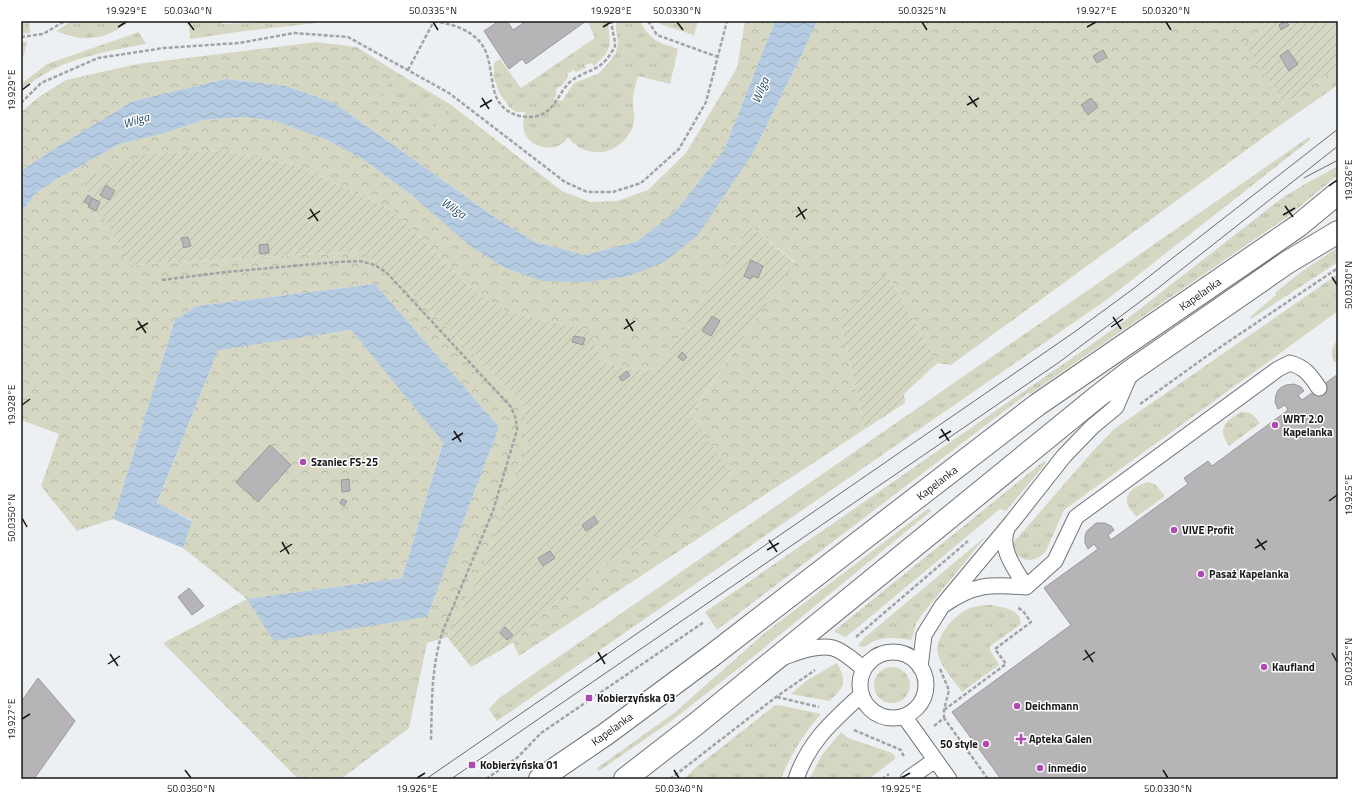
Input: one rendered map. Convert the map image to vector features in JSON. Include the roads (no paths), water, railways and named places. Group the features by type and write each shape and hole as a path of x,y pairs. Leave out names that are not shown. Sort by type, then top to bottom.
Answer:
{"main road":[{"name":"Kapelanka","path":"540,779 606,734 710,657 1037,406 1298,226 1338,193"},
{"path":"625,779 696,724 1132,370 1288,262 1338,232"}],"lane":[{"path":"942,606 962,593 981,586 998,585 1026,587 1055,561 1076,517 1278,369 1290,363 1300,366 1307,371 1319,388"},
{"path":"920,666 902,653 891,652 880,654 871,660 864,668 859,686 865,703 878,715 886,718 904,716 920,704 924,696 926,685 920,666 924,635 942,606 1008,527 1064,456 1092,427 1116,406 1132,370"},
{"path":"1008,527 1005,538 1007,552 1011,562 1026,587"},
{"path":"768,664 794,654 824,647 840,651 864,668"},
{"path":"796,779 805,756 813,745 837,718 861,695"},
{"path":"904,716 949,779"},
{"path":"908,779 935,760"}],"water":[{"name":"Wilga","path":"775,21 817,21 753,153 697,236 664,262 629,276 586,282 542,281 505,268 469,245 414,197 364,160 327,140 275,121 244,117 203,120 168,132 120,144 60,177 36,193 21,212 21,171 57,147 133,101 226,79 286,86 334,103 496,218 535,242 584,255 636,242 674,213 724,150"},
{"path":"375,284 499,427 427,617 274,641 247,599 402,578 443,442 351,330 218,350 157,503 192,521 183,548 113,519 175,320 197,306"}],"tram line":[{"path":"426,779 1073,333 1133,289 1338,129"},
{"path":"451,779 1058,363 1153,292 1338,146"},
{"path":"1304,178 1338,160"}],"place":[{"name":"WRT 2.0 Kapelanka","path":"1275,425"},
{"name":"Szaniec FS-25","path":"303,462"},
{"name":"VIVE Profit","path":"1174,530"},
{"name":"Pasaż Kapelanka","path":"1201,574"},
{"name":"Kaufland","path":"1264,667"},
{"name":"Kobierzyńska 03","path":"589,698"},
{"name":"Deichmann","path":"1017,706"},
{"name":"Apteka Galen","path":"1021,739"},
{"name":"50 style","path":"986,744"},
{"name":"Kobierzyńska 01","path":"472,765"},
{"name":"inmedio","path":"1040,768"}]}
